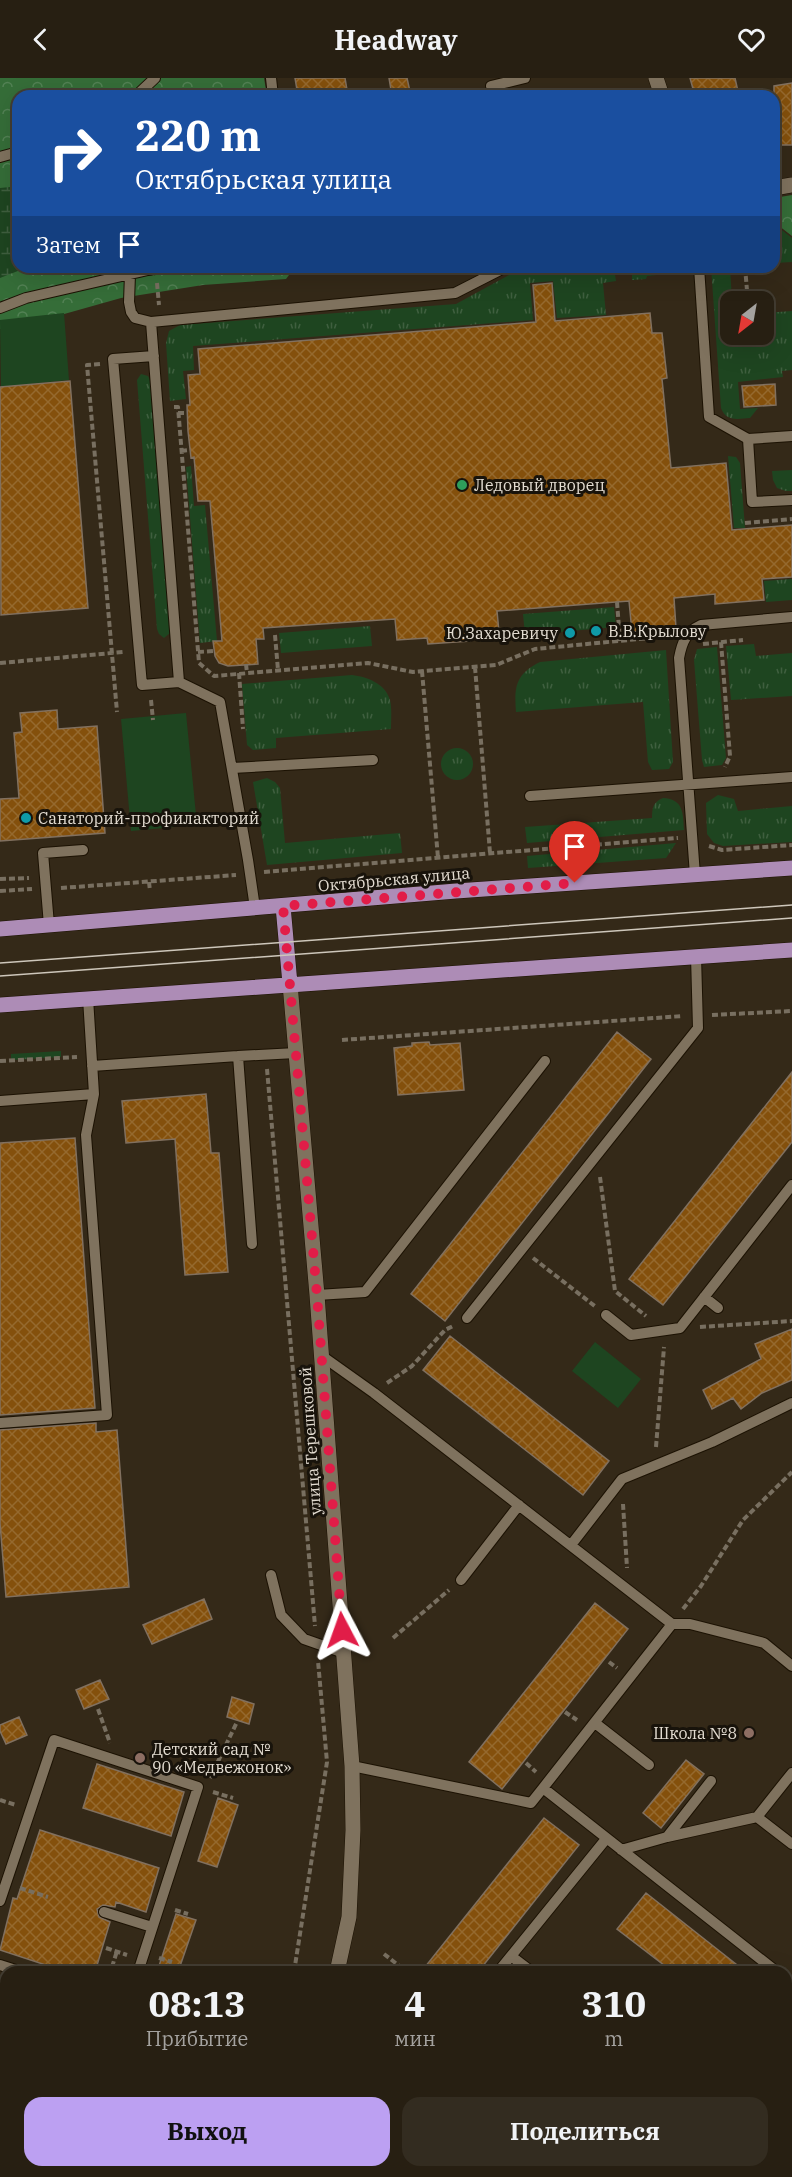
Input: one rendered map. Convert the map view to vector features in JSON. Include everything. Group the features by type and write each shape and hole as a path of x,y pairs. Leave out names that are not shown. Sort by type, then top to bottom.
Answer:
{"main road":[{"name":"Октябрьская улица","path":"0,929 456,891 792,868"},
{"name":"улица Терешковой","path":"283,906 290,984"},
{"path":"0,1005 792,950"}],"street":[{"name":"улица Терешковой","path":"290,984 322,1356 352,1766 353,1830 349,1917 338,1966"}],"lane":[{"path":"142,90 155,78"},
{"path":"492,86 525,78"},
{"path":"0,308 26,298 135,273"},
{"path":"130,274 131,312 135,318 156,321 455,293 494,273"},
{"path":"699,273 709,417 748,439 792,436"},
{"path":"156,321 154,356 179,682"},
{"path":"154,356 113,359 142,685 179,682 220,702 255,908"},
{"path":"748,439 752,502 792,500"},
{"path":"695,875 679,658 686,636 692,629 701,625 792,617"},
{"path":"232,768 373,760"},
{"path":"530,796 792,777"},
{"path":"49,925 43,854 83,850"},
{"path":"467,1318 698,1028 696,956"},
{"path":"0,1423 107,1415 86,1135 94,1094 88,998"},
{"path":"93,1066 296,1053"},
{"path":"238,1056 252,1244"},
{"path":"317,1295 365,1292 545,1061"},
{"path":"0,1101 94,1094"},
{"path":"606,1315 632,1335 680,1328 792,1185"},
{"path":"704,1297 718,1308"},
{"path":"322,1356 374,1393 672,1624 690,1623 764,1643 792,1666"},
{"path":"571,1545 622,1479 712,1442 792,1403"},
{"path":"461,1580 519,1505"},
{"path":"271,1575 281,1615 304,1639 344,1653"},
{"path":"352,1766 531,1803 672,1624"},
{"path":"594,1723 649,1766"},
{"path":"0,1901 54,1740 198,1788 140,1966"},
{"path":"621,1850 757,1816 792,1773"},
{"path":"667,1837 711,1782"},
{"path":"543,1788 769,1966"},
{"path":"757,1816 792,1844"},
{"path":"503,1966 606,1839"},
{"path":"104,1912 152,1928"},
{"path":"511,1956 524,1966"}],"path":[{"path":"156,273 156,321"},
{"path":"746,273 747,291"},
{"path":"87,365 117,712"},
{"path":"158,409 178,407 198,663 214,676 368,663 413,672 475,667 496,665 536,649 669,637"},
{"path":"178,413 187,412"},
{"path":"181,451 190,450"},
{"path":"745,523 792,519"},
{"path":"617,602 620,641"},
{"path":"646,631 647,639"},
{"path":"275,635 278,670"},
{"path":"704,644 743,640"},
{"path":"721,642 730,756 727,765 722,768"},
{"path":"0,663 139,650"},
{"path":"198,652 214,651"},
{"path":"246,664 247,673"},
{"path":"475,667 490,854"},
{"path":"422,671 438,858"},
{"path":"239,673 243,730"},
{"path":"0,879 45,883 149,882 683,838 722,850 792,845"},
{"path":"149,882 150,891"},
{"path":"0,891 45,883"},
{"path":"342,1040 697,1015 792,1011"},
{"path":"266,1054 327,1762 295,1966"},
{"path":"597,1154 615,1291 665,1331 655,1466"},
{"path":"522,1249 606,1315"},
{"path":"374,1393 412,1366 445,1330 467,1318"},
{"path":"680,1328 792,1321"},
{"path":"672,1624 701,1586 743,1520 792,1472"},
{"path":"622,1479 628,1590"},
{"path":"393,1638 461,1580"},
{"path":"98,1709 116,1760"},
{"path":"209,1780 237,1722"},
{"path":"6,1884 48,1897"},
{"path":"106,1948 142,1960"},
{"path":"112,1966 117,1951"},
{"path":"384,1954 399,1966"}],"green space":[{"path":"0,78 264,78 266,90 12,90 12,273 290,273 286,279 203,285 121,298 11,329 0,329"},
{"path":"0,188 12,188 13,273 0,278"},
{"path":"792,195 792,236 780,227 780,197"},
{"path":"780,229 792,238 792,262 780,263"},
{"path":"614,273 616,281 603,283 606,315 557,318 553,281 530,283 533,320 193,346 194,370 183,371 186,399 170,401 166,343 169,331 180,325 456,304 511,274"},
{"path":"633,273 676,273 632,280"},
{"path":"711,273 730,273 731,291 720,291 720,345 774,345 774,312 792,311 792,370 782,371 783,377 738,382 740,409 758,408 750,418 729,418 723,412"},
{"path":"64,313 69,380 1,387 0,320"},
{"path":"141,374 148,376 150,380 170,629 170,633 164,638 157,629 137,380"},
{"path":"728,456 736,457 740,463 745,528 734,528"},
{"path":"191,466 194,506 205,505 217,641 200,643 186,467"},
{"path":"792,470 792,491 777,488 772,471"},
{"path":"792,579 792,600 766,602 764,581"},
{"path":"614,607 616,627 525,635 523,614"},
{"path":"370,626 372,646 281,653 279,633"},
{"path":"754,644 756,656 792,653 792,696 731,700 726,646"},
{"path":"717,647 726,758 722,765 704,767 694,660 697,649"},
{"path":"666,650 673,762 669,769 652,770 648,762 643,702 516,712 518,682 526,671 540,662"},
{"path":"352,675 369,679 380,685 388,694 391,703 391,729 276,738 276,748 253,750 247,745 242,684"},
{"path":"186,713 197,825 131,831 121,719"},
{"path":"457,748 468,753 473,764 468,775 457,780 446,775 441,764 446,753"},
{"path":"267,778 280,788 285,843 400,833 402,853 267,865 253,782"},
{"path":"718,795 734,799 738,811 792,806 792,842 723,846 714,843 707,834 706,803"},
{"path":"663,798 679,804 684,830 527,843 525,827 652,818 654,806"},
{"path":"676,843 666,858 528,868 527,856"},
{"path":"61,1051 61,1057 11,1060 11,1054"},
{"path":"595,1342 641,1379 618,1408 572,1371"}],"building":[{"path":"295,78 345,78 347,90 297,90"},
{"path":"389,78 407,78 410,90 391,90"},
{"path":"690,78 735,78 738,90 693,90"},
{"path":"792,83 792,145 780,145 780,90 774,90 774,86"},
{"name":"Ледовый дворец","path":"552,283 555,321 650,313 652,333 662,333 667,378 662,379 671,468 726,463 732,530 792,525 792,577 762,579 764,600 715,604 715,594 674,598 676,628 632,632 629,601 497,611 499,632 469,634 470,641 428,644 427,638 397,640 395,619 263,628 264,639 256,639 258,664 228,666 219,663 215,656 213,641 222,641 210,501 198,501 194,457 191,458 188,431 187,405 190,405 188,375 200,374 198,349 536,322 533,285"},
{"path":"70,381 88,608 1,615 0,387"},
{"path":"775,384 776,405 744,407 742,386"},
{"path":"57,710 58,729 97,726 105,833 0,841 0,799 19,798 14,733 22,732 20,713"},
{"path":"617,1032 651,1059 445,1321 411,1294"},
{"path":"429,1042 430,1045 460,1043 464,1090 398,1095 394,1048 412,1046 412,1043"},
{"path":"792,1072 792,1142 663,1305 629,1279"},
{"path":"206,1094 211,1153 219,1153 228,1272 185,1275 175,1139 126,1143 122,1101"},
{"path":"75,1138 95,1408 0,1415 0,1143"},
{"path":"792,1329 792,1380 762,1393 741,1409 733,1398 712,1409 703,1390 761,1359 755,1344"},
{"path":"450,1336 609,1461 583,1495 423,1370"},
{"path":"96,1423 96,1432 117,1430 129,1587 6,1597 0,1523 0,1430"},
{"path":"204,1599 212,1619 152,1644 143,1625"},
{"path":"595,1603 628,1629 502,1789 469,1762"},
{"path":"100,1680 109,1699 84,1709 76,1690"},
{"path":"232,1697 254,1704 249,1724 227,1717"},
{"path":"19,1717 27,1735 6,1744 0,1731 0,1725"},
{"path":"686,1760 704,1774 661,1828 643,1813"},
{"path":"97,1764 184,1792 171,1836 83,1808"},
{"path":"218,1798 238,1805 217,1867 198,1861"},
{"path":"544,1818 579,1845 483,1966 426,1966"},
{"path":"40,1830 159,1868 146,1912 116,1902 115,1907 103,1905 97,1909 99,1917 110,1922 97,1966 49,1966 0,1950 13,1898 17,1899"},
{"path":"646,1893 738,1966 665,1966 617,1929"},
{"path":"176,1914 196,1920 180,1966 159,1966"}],"tram line":[{"path":"0,963 792,905"},
{"path":"0,976 792,918"}],"place":[{"name":"Ледовый дворец","path":"462,485"},
{"name":"В.В.Крылову","path":"596,631"},
{"name":"Ю.Захаревичу","path":"570,633"},
{"name":"Санаторий-профилакторий","path":"26,818"},
{"name":"Школа №8","path":"749,1733"},
{"name":"Детский сад № 90 «Медвежонок»","path":"140,1758"}],"route":[{"path":"342,1630 317,1295 283,906 575,883"}]}
